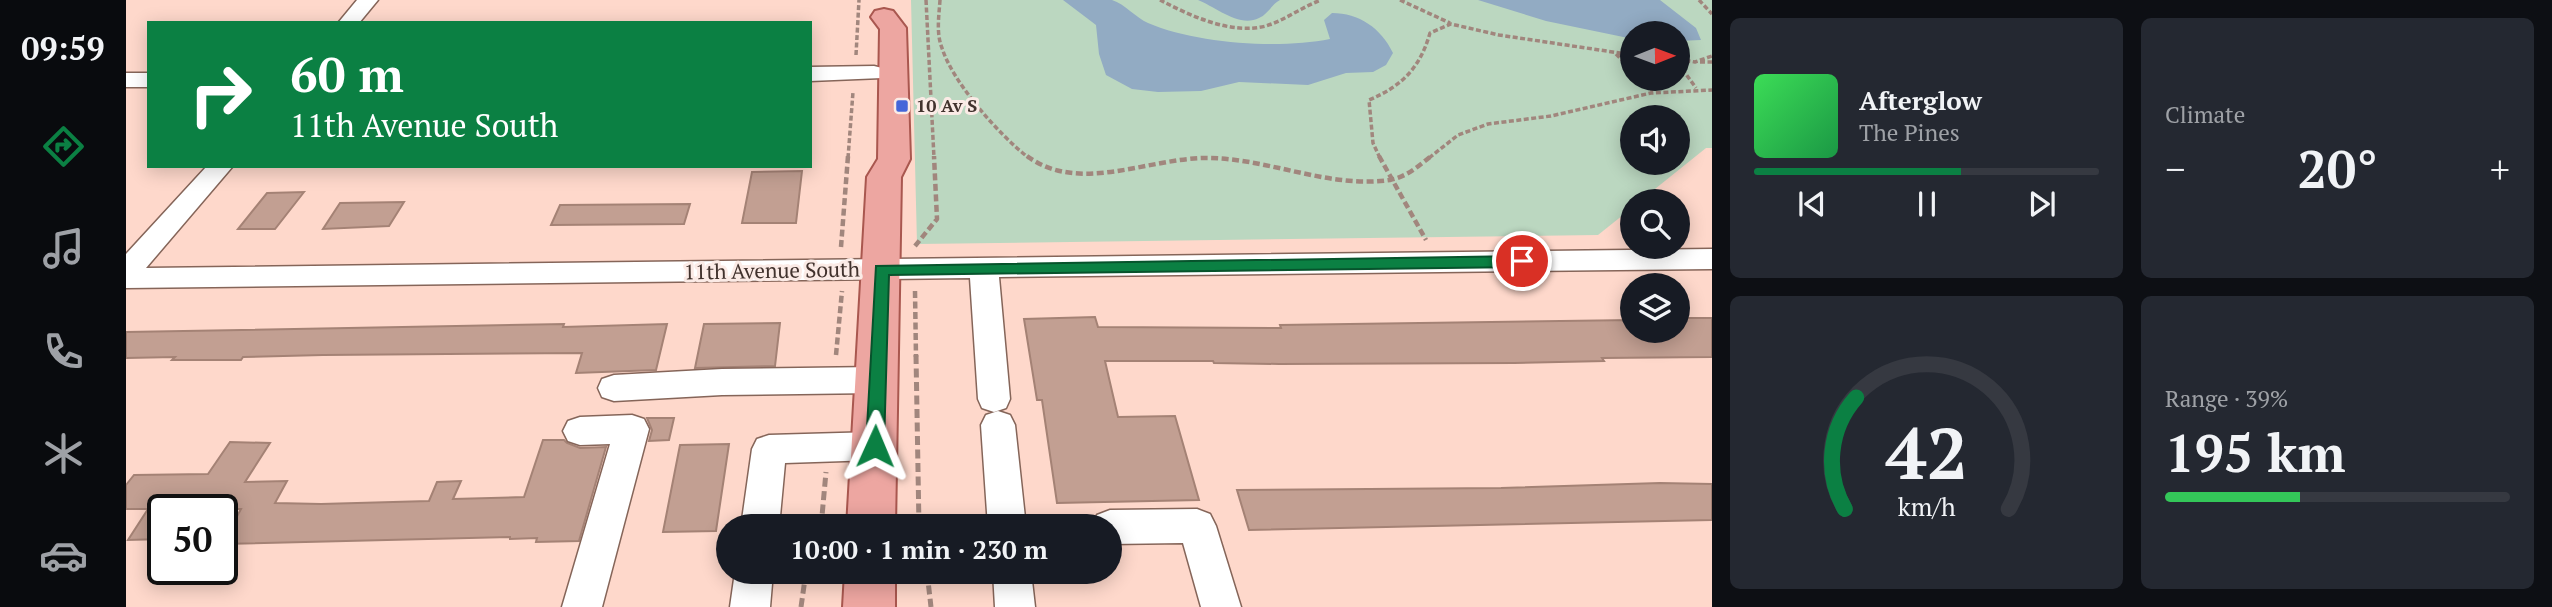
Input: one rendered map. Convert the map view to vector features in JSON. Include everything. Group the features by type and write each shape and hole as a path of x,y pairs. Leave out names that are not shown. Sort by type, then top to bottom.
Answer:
{"main road":[{"path":"884,177 894,159 893,28 885,9"},
{"path":"872,514 876,380 898,258 884,177 873,158 877,29 885,9"},
{"path":"869,607 870,584"}],"street":[{"path":"350,21 368,0"},
{"path":"812,75 874,73"},
{"path":"126,80 147,80"},
{"path":"126,272 219,168"},
{"name":"11th Avenue South","path":"126,278 898,258 984,268 1712,259"},
{"path":"984,268 1006,514"},
{"path":"614,388 722,382 876,380"},
{"path":"580,431 632,429 594,553 582,607"},
{"path":"762,514 769,449 875,446"},
{"path":"1122,527 1197,526 1221,607"},
{"path":"750,607 753,584"},
{"path":"1013,584 1015,607"}],"path":[{"path":"898,258 931,229 937,219 926,0"},
{"path":"940,0 938,26 942,49 955,75 1026,156 1052,170 1076,175 1182,158 1217,158 1391,180 1421,165 1440,147 1467,130 1513,119 1548,116 1620,101 1653,91"},
{"path":"1160,0 1206,21 1245,27 1264,26 1321,0"},
{"path":"1399,0 1451,23 1499,35 1620,53"},
{"path":"1699,0 1712,14"},
{"path":"1440,263 1391,180 1373,143 1369,100 1391,91 1411,78 1430,33 1451,23"},
{"path":"1616,53 1620,57"},
{"path":"1695,62 1712,56"},
{"path":"1690,62 1712,62"},
{"path":"1690,80 1696,89"},
{"path":"1690,89 1712,90"},
{"path":"915,295 919,514"},
{"path":"801,607 804,584"},
{"path":"928,584 931,607"}],"green space":[{"path":"911,0 1712,0 1712,148 1706,148 1690,161 1690,105 1620,105 1620,175 1672,175 1655,189 1620,189 1620,217 1598,235 917,244"}],"water":[{"path":"1063,0 1112,0 1144,21 1168,30 1238,43 1287,44 1330,39 1324,20 1332,13 1342,14 1360,19 1376,29 1393,53 1386,65 1373,72 1346,73 1308,85 1239,82 1201,91 1158,92 1132,89 1106,75 1099,54 1096,25"},
{"path":"1198,0 1280,0 1262,16 1244,20 1236,19"},
{"path":"1478,0 1660,0 1687,21 1620,21 1620,36 1546,21"},
{"path":"1690,23 1696,28 1701,40 1690,40"}],"building":[{"path":"802,171 796,223 742,223 752,172"},
{"path":"304,192 275,229 238,229 267,193"},
{"path":"404,202 389,226 323,229 340,203"},
{"path":"690,204 684,224 551,225 560,205"},
{"path":"1095,317 1098,327 1281,328 1280,325 1620,320 1620,343 1690,343 1690,318 1712,318 1712,357 1602,358 1604,361 1514,363 1279,364 1105,361 1118,417 1175,416 1199,500 1057,503 1042,400 1037,400 1024,319"},
{"path":"780,323 775,366 695,368 704,324"},
{"path":"564,324 563,327 667,324 656,370 576,373 582,353 323,355 243,357 241,360 126,358 126,332"},
{"path":"647,418 674,418 669,440 649,441 652,430"},
{"path":"543,440 564,440 580,448 606,447 579,541 536,542 537,538 510,537 238,544 238,515 241,509 238,509 238,494 147,494 147,509 126,509 126,485 134,475 208,474 230,442 270,443 245,482 287,481 275,503 429,501 437,482 461,481 453,499 524,497"},
{"path":"729,444 719,514 716,514 716,531 663,532 680,445"},
{"path":"1712,484 1712,520 1249,530 1237,490 1501,488"},
{"path":"147,511 147,539 128,540"}],"place":[{"name":"10 Av S","path":"902,106"}],"route":[{"path":"875,446 881,269 1522,261"}]}
